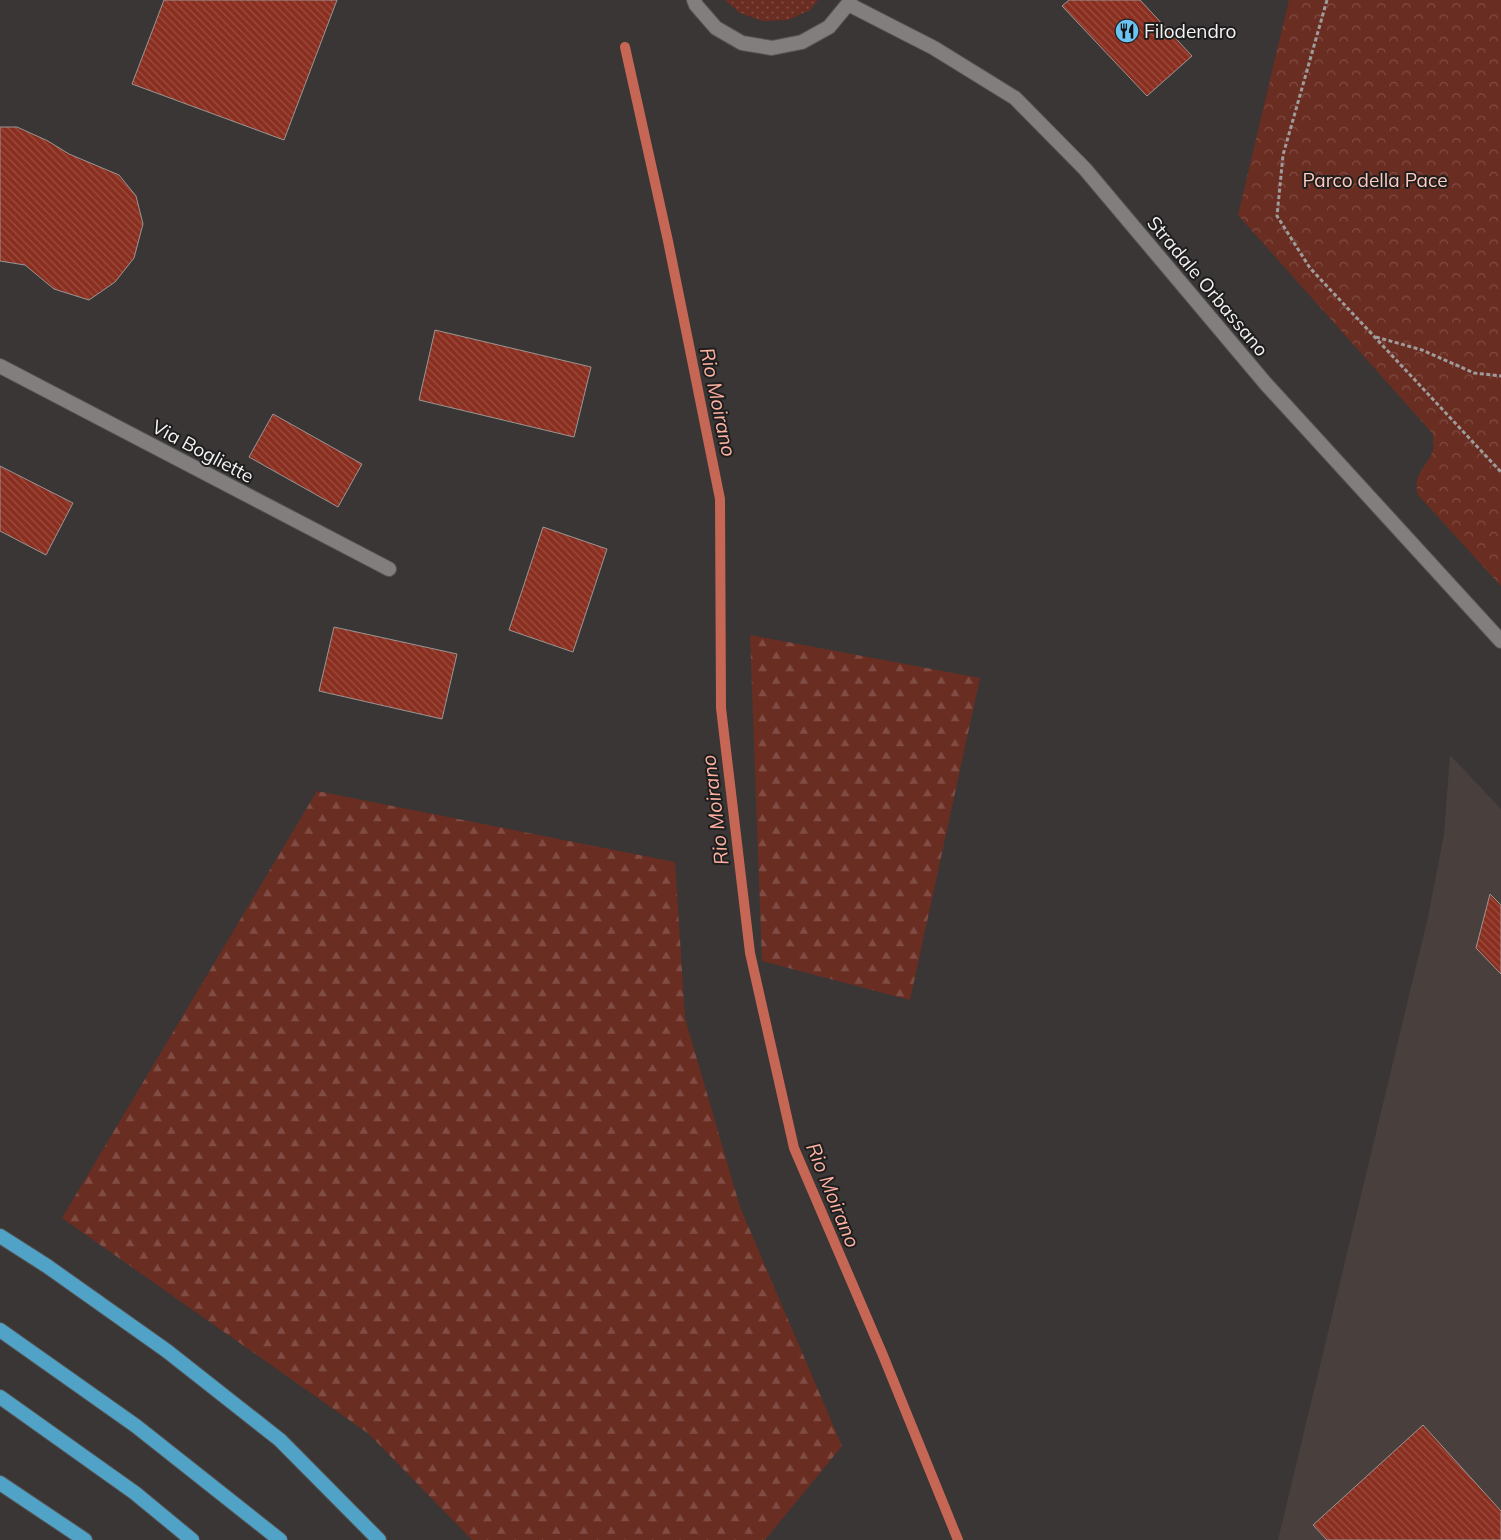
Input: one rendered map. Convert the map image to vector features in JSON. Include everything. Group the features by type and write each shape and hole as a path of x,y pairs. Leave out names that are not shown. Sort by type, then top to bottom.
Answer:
{"main road":[{"path":"0,1236 47,1266 167,1351 280,1440 379,1540"},
{"path":"0,1330 136,1426 280,1540"},
{"path":"0,1397 135,1493 192,1540"},
{"path":"0,1483 85,1540"}],"street":[{"path":"694,0 696,5 716,28 742,42 772,48 802,42 829,27 849,2"},
{"name":"Stradale Orbassano","path":"849,2 934,48 1015,98 1085,169 1266,384 1501,641"},
{"name":"Via Bogliette","path":"0,366 389,570"}],"path":[{"path":"1327,0 1283,155 1277,216 1310,268 1501,472"},
{"path":"1374,337 1422,350 1474,374 1501,376"}],"shaded area":[{"path":"1450,755 1501,809 1501,1540 1278,1540 1428,917 1444,834"}],"green space":[{"path":"725,0 818,0 810,10 788,20 763,21 740,13"},
{"name":"Parco della Pace","path":"1289,0 1501,0 1501,586 1418,495 1417,481 1433,450 1433,434 1238,215"},
{"path":"750,635 980,678 910,1000 762,961"},
{"path":"317,791 675,862 685,1018 740,1207 842,1446 765,1540 472,1540 369,1434 62,1218"}],"building":[{"path":"164,0 337,0 284,140 132,84"},
{"name":"Filodendro","path":"1069,0 1140,0 1192,56 1147,96 1062,6"},
{"path":"0,127 17,127 48,141 69,154 119,175 136,196 143,224 134,258 115,282 89,300 54,289 25,265 0,261"},
{"path":"435,330 591,367 574,437 419,400"},
{"path":"273,414 362,464 338,507 249,457"},
{"path":"0,466 73,503 46,555 0,531"},
{"path":"543,527 607,549 573,652 509,630"},
{"path":"334,627 457,654 442,719 319,691"},
{"path":"1490,894 1501,905 1501,974 1476,948"},
{"path":"1423,1425 1501,1511 1501,1540 1327,1540 1313,1525"}],"waterway":[{"name":"Rio Moirano","path":"625,47 668,241 720,499 721,708 750,953 794,1148 882,1353 958,1540"}],"place":[{"name":"Filodendro","path":"1127,31"}]}
